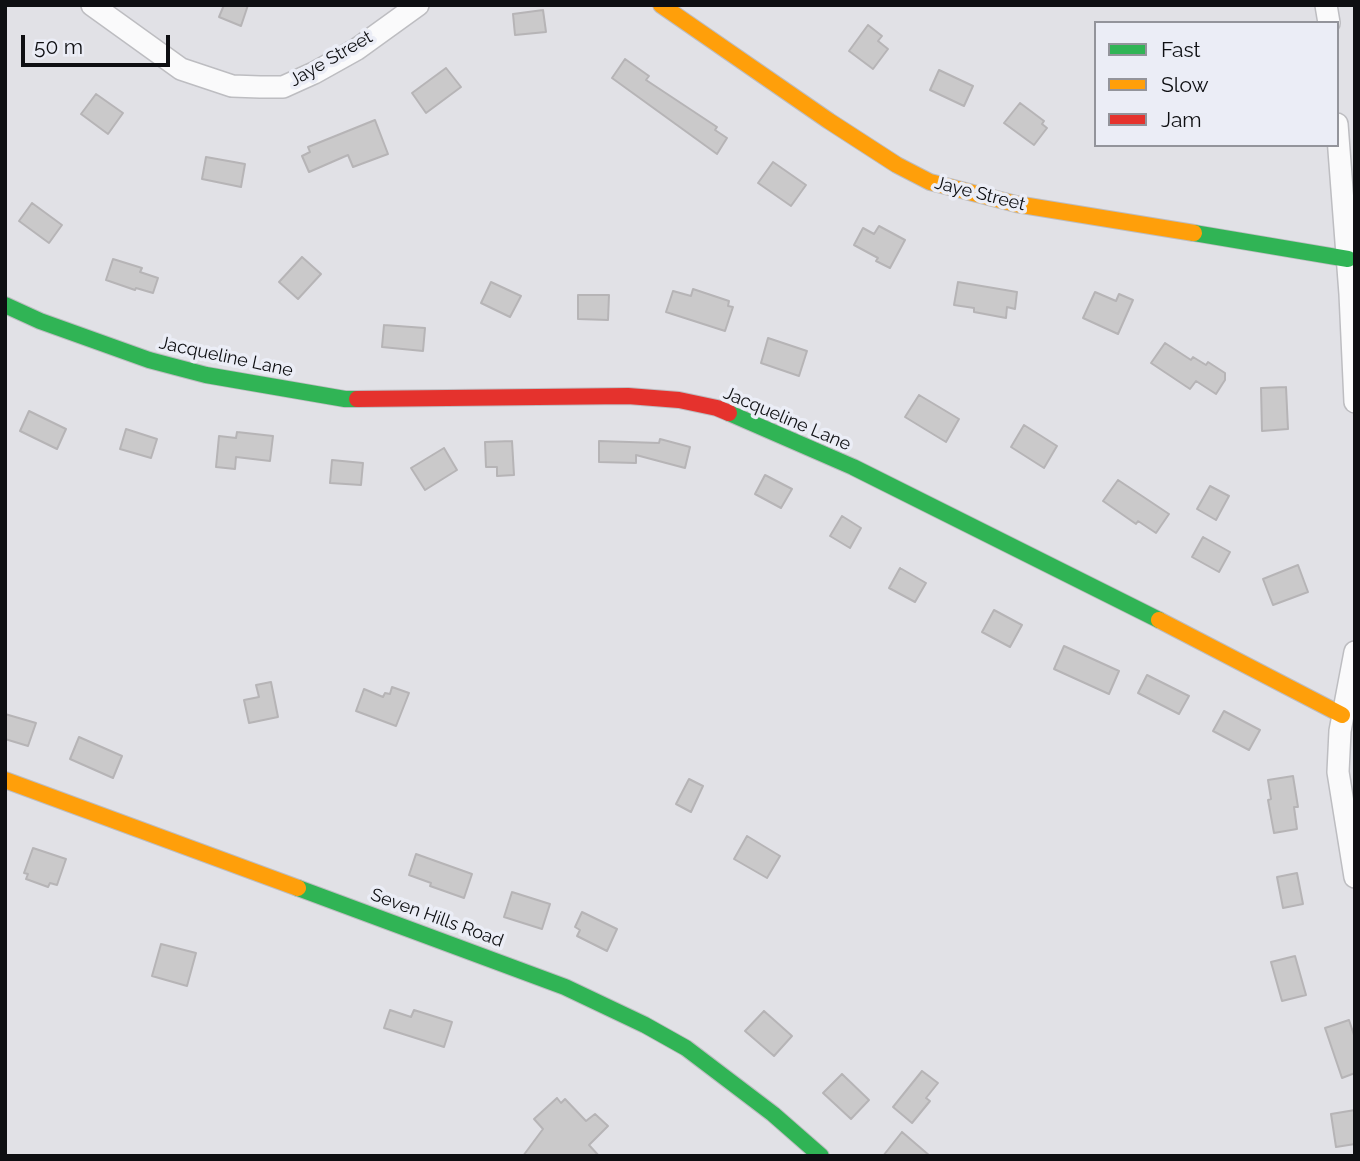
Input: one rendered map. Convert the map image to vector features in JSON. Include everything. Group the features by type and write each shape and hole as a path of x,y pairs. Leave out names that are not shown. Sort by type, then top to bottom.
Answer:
{"street":[{"name":"Jaye Street","path":"92,5 181,69 232,86 260,88 283,87 314,73 357,49 418,5"},
{"name":"Jaye Street","path":"661,5 829,121 897,165 930,182 1016,204 1348,259"},
{"path":"1339,147 1355,402"},
{"name":"Jacqueline Lane","path":"5,305 40,321 149,360 206,376 345,399 628,396 679,400 717,408 853,467 1342,715"},
{"path":"1355,652 1342,715 1338,772 1355,877"},
{"name":"Seven Hills Road","path":"5,780 565,986 686,1048 763,1106 821,1156"}],"building":[{"path":"224,5 248,5 241,26 219,17"},
{"path":"543,10 546,32 515,35 513,14"},
{"path":"868,25 882,36 878,41 888,49 873,69 849,51"},
{"path":"625,59 649,76 646,80 717,127 715,130 727,138 717,154 612,78"},
{"path":"446,68 461,87 426,113 412,93"},
{"path":"939,70 973,86 964,106 930,90"},
{"path":"96,94 123,113 108,134 81,114"},
{"path":"1020,103 1044,121 1042,124 1047,128 1034,145 1004,123"},
{"path":"375,120 388,154 353,167 348,155 309,172 302,156 310,152 308,147"},
{"path":"206,157 245,164 241,187 202,179"},
{"path":"773,162 806,185 791,206 758,183"},
{"path":"32,203 62,225 49,243 19,221"},
{"path":"879,226 905,240 890,268 854,245 863,228 874,234"},
{"path":"302,257 321,274 298,299 279,282"},
{"path":"113,259 142,268 140,272 158,278 153,293 106,280"},
{"path":"491,282 521,296 510,317 481,303"},
{"path":"958,282 1017,292 1015,309 1007,307 1006,318 954,305"},
{"path":"693,289 729,301 728,306 733,307 725,331 666,312 673,291 691,296"},
{"path":"1095,292 1116,301 1119,294 1133,300 1118,334 1083,318"},
{"path":"578,295 609,295 608,320 578,319"},
{"path":"384,325 425,328 423,351 382,347"},
{"path":"768,338 807,351 799,376 761,363"},
{"path":"1165,343 1191,360 1193,357 1206,365 1208,362 1225,373 1225,380 1216,394 1196,381 1190,389 1151,363"},
{"path":"1286,387 1288,429 1262,431 1261,388"},
{"path":"919,395 959,419 946,442 905,417"},
{"path":"29,411 66,429 57,449 20,431"},
{"path":"1024,425 1057,446 1044,468 1011,447"},
{"path":"126,429 157,439 151,458 120,449"},
{"path":"237,432 273,436 270,461 236,457 235,469 216,467 219,436 236,438"},
{"path":"660,439 690,447 685,468 636,455 636,463 599,462 599,441 659,443"},
{"path":"512,441 514,475 497,476 497,467 486,467 485,442"},
{"path":"444,448 457,470 425,490 411,468"},
{"path":"332,460 363,463 361,485 330,483"},
{"path":"765,475 792,489 781,508 755,494"},
{"path":"1118,480 1169,514 1156,533 1138,521 1136,524 1103,501"},
{"path":"1210,486 1229,496 1216,520 1197,509"},
{"path":"842,516 861,528 850,548 830,536"},
{"path":"1203,537 1230,552 1219,572 1192,557"},
{"path":"1298,565 1308,592 1273,605 1263,579"},
{"path":"900,568 926,583 915,602 889,588"},
{"path":"994,610 1022,625 1010,647 982,632"},
{"path":"1064,646 1119,671 1109,694 1054,669"},
{"path":"1147,675 1189,696 1179,714 1138,693"},
{"path":"271,682 278,717 249,723 244,700 259,697 256,685"},
{"path":"392,687 409,693 396,726 356,711 364,689 383,697 385,693 390,694"},
{"path":"1224,711 1260,730 1249,750 1213,731"},
{"path":"5,714 36,723 28,746 5,739"},
{"path":"79,737 122,756 113,778 70,759"},
{"path":"1293,776 1298,807 1294,807 1297,829 1274,833 1268,800 1271,799 1268,780"},
{"path":"689,779 703,786 691,812 676,804"},
{"path":"747,836 780,856 767,878 734,859"},
{"path":"33,848 66,859 57,885 50,883 48,887 26,879 28,874 24,873"},
{"path":"416,854 472,874 464,898 409,875"},
{"path":"1297,873 1303,904 1283,908 1277,877"},
{"path":"512,892 550,904 542,929 504,917"},
{"path":"582,912 617,929 607,951 577,936 580,930 575,927"},
{"path":"161,944 196,953 187,986 152,976"},
{"path":"1295,956 1306,995 1282,1001 1271,962"},
{"path":"390,1010 411,1017 414,1010 452,1022 444,1047 384,1028"},
{"path":"764,1011 792,1036 774,1056 745,1031"},
{"path":"1349,1020 1355,1038 1355,1073 1342,1078 1325,1028"},
{"path":"922,1071 938,1083 926,1098 930,1101 912,1123 893,1107"},
{"path":"842,1074 869,1100 851,1119 823,1093"},
{"path":"557,1098 561,1103 565,1099 586,1121 595,1114 608,1126 589,1145 599,1156 523,1156 543,1129 534,1119"},
{"path":"1355,1110 1355,1144 1336,1147 1331,1114"},
{"path":"902,1132 930,1156 883,1156"}],"traffic: fast":[{"path":"1194,233 1348,259"},
{"path":"5,305 40,321 149,360 206,375 357,399"},
{"path":"729,413 853,467 1159,620"},
{"path":"298,888 565,987 645,1025 686,1048 773,1114 821,1156"}],"traffic: slow":[{"path":"661,5 829,121 897,165 930,182 1016,204 1194,233"},
{"path":"1159,620 1342,715"},
{"path":"5,780 298,888"}],"traffic: jam":[{"path":"357,399 628,396 679,400 729,413"}]}
